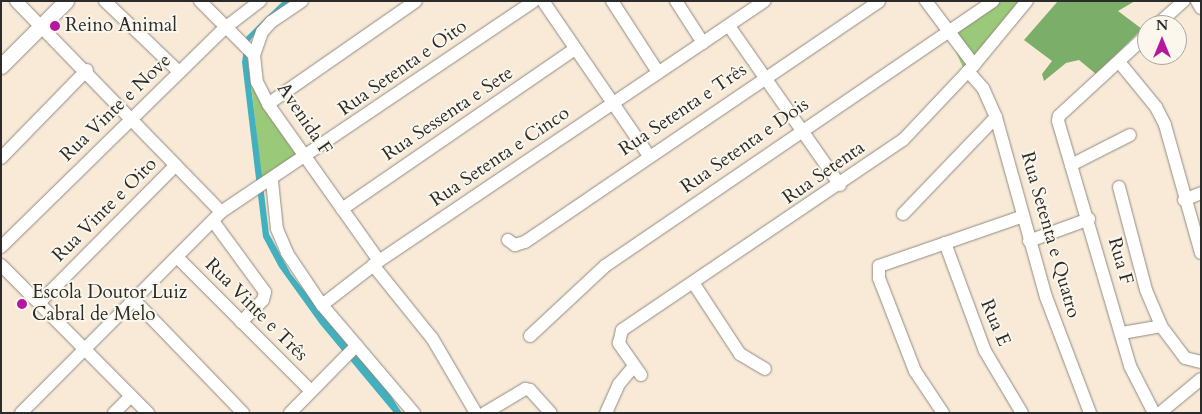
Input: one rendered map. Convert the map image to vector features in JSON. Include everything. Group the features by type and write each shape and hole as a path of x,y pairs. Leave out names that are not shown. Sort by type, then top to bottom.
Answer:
{"main road":[{"path":"1,66 38,23 53,1"},
{"path":"1,52 66,1"}],"street":[{"path":"16,1 87,70 176,165 217,217 265,292 262,300 241,322"},
{"path":"106,1 179,72"},
{"path":"200,1 252,53"},
{"name":"Rua Vinte e Nove","path":"1,247 226,27 260,1"},
{"name":"Avenida F","path":"302,1 270,22 262,32 252,53 257,82 268,104 342,208 376,263 429,333 476,413"},
{"path":"268,104 416,1"},
{"name":"Rua Setenta e Oito","path":"21,413 217,217 307,158 534,1"},
{"path":"544,1 649,156"},
{"path":"612,1 658,72"},
{"path":"676,1 702,43"},
{"name":"Rua Setenta e Cinco","path":"322,305 376,263 729,26 745,7 764,1"},
{"name":"Rua Setenta e Três","path":"508,240 515,245 524,242 880,1"},
{"name":"Rua Setenta e Quatro","path":"926,1 971,68 983,88 996,117 1046,297 1090,413"},
{"name":"Rua Setenta e Dois","path":"530,336 605,266 800,130 993,1"},
{"name":"Rua Setenta","path":"606,413 619,384 638,371 618,343 622,330 694,284 903,140 971,68 1027,1"},
{"path":"1168,15 1184,1"},
{"path":"1197,1 1201,8"},
{"path":"729,26 840,185"},
{"path":"1137,45 1120,63 1156,107 1165,125 1184,200 1201,253"},
{"name":"Rua Sessenta e Sete","path":"342,208 575,49"},
{"name":"Rua F","path":"1120,63 1059,116 1059,126 1089,219 1130,366 1154,413"},
{"path":"1,158 87,70"},
{"path":"903,214 996,117"},
{"path":"1071,165 1130,135"},
{"name":"Rua Vinte e Oito","path":"39,303 176,165"},
{"path":"270,182 281,240 322,305 414,413"},
{"path":"1119,186 1146,290 1161,326 1186,358 1201,362"},
{"path":"1184,200 1201,193"},
{"path":"943,413 915,371 879,278 879,266 1023,216"},
{"path":"1029,241 1089,219"},
{"name":"Rua E","path":"945,243 985,352 1022,413"},
{"name":"Rua Vinte e Três","path":"176,257 310,390"},
{"path":"1,265 148,413"},
{"path":"694,284 740,354 765,369"},
{"path":"134,300 243,413"},
{"path":"1122,333 1161,326"},
{"path":"290,413 310,390 356,345"},
{"path":"1160,413 1201,379"},
{"path":"485,413 525,388 530,390 551,413"},
{"path":"114,413 131,396"}],"green space":[{"path":"988,1 1024,1 964,70 947,31"},
{"path":"1058,1 1135,1 1118,11 1137,25 1137,34 1096,74 1079,60 1066,63 1044,81 1042,74 1052,61 1024,40"},
{"path":"250,74 303,157 262,184"}],"water":[{"path":"283,1 292,1 264,22 249,42 247,53 269,234 291,274 354,353 381,381 402,413 394,413 320,324 279,267 263,237 242,62 246,37"}],"place":[{"name":"Reino Animal","path":"55,26"},
{"name":"Escola Doutor Luiz Cabral de Melo","path":"22,304"}]}
